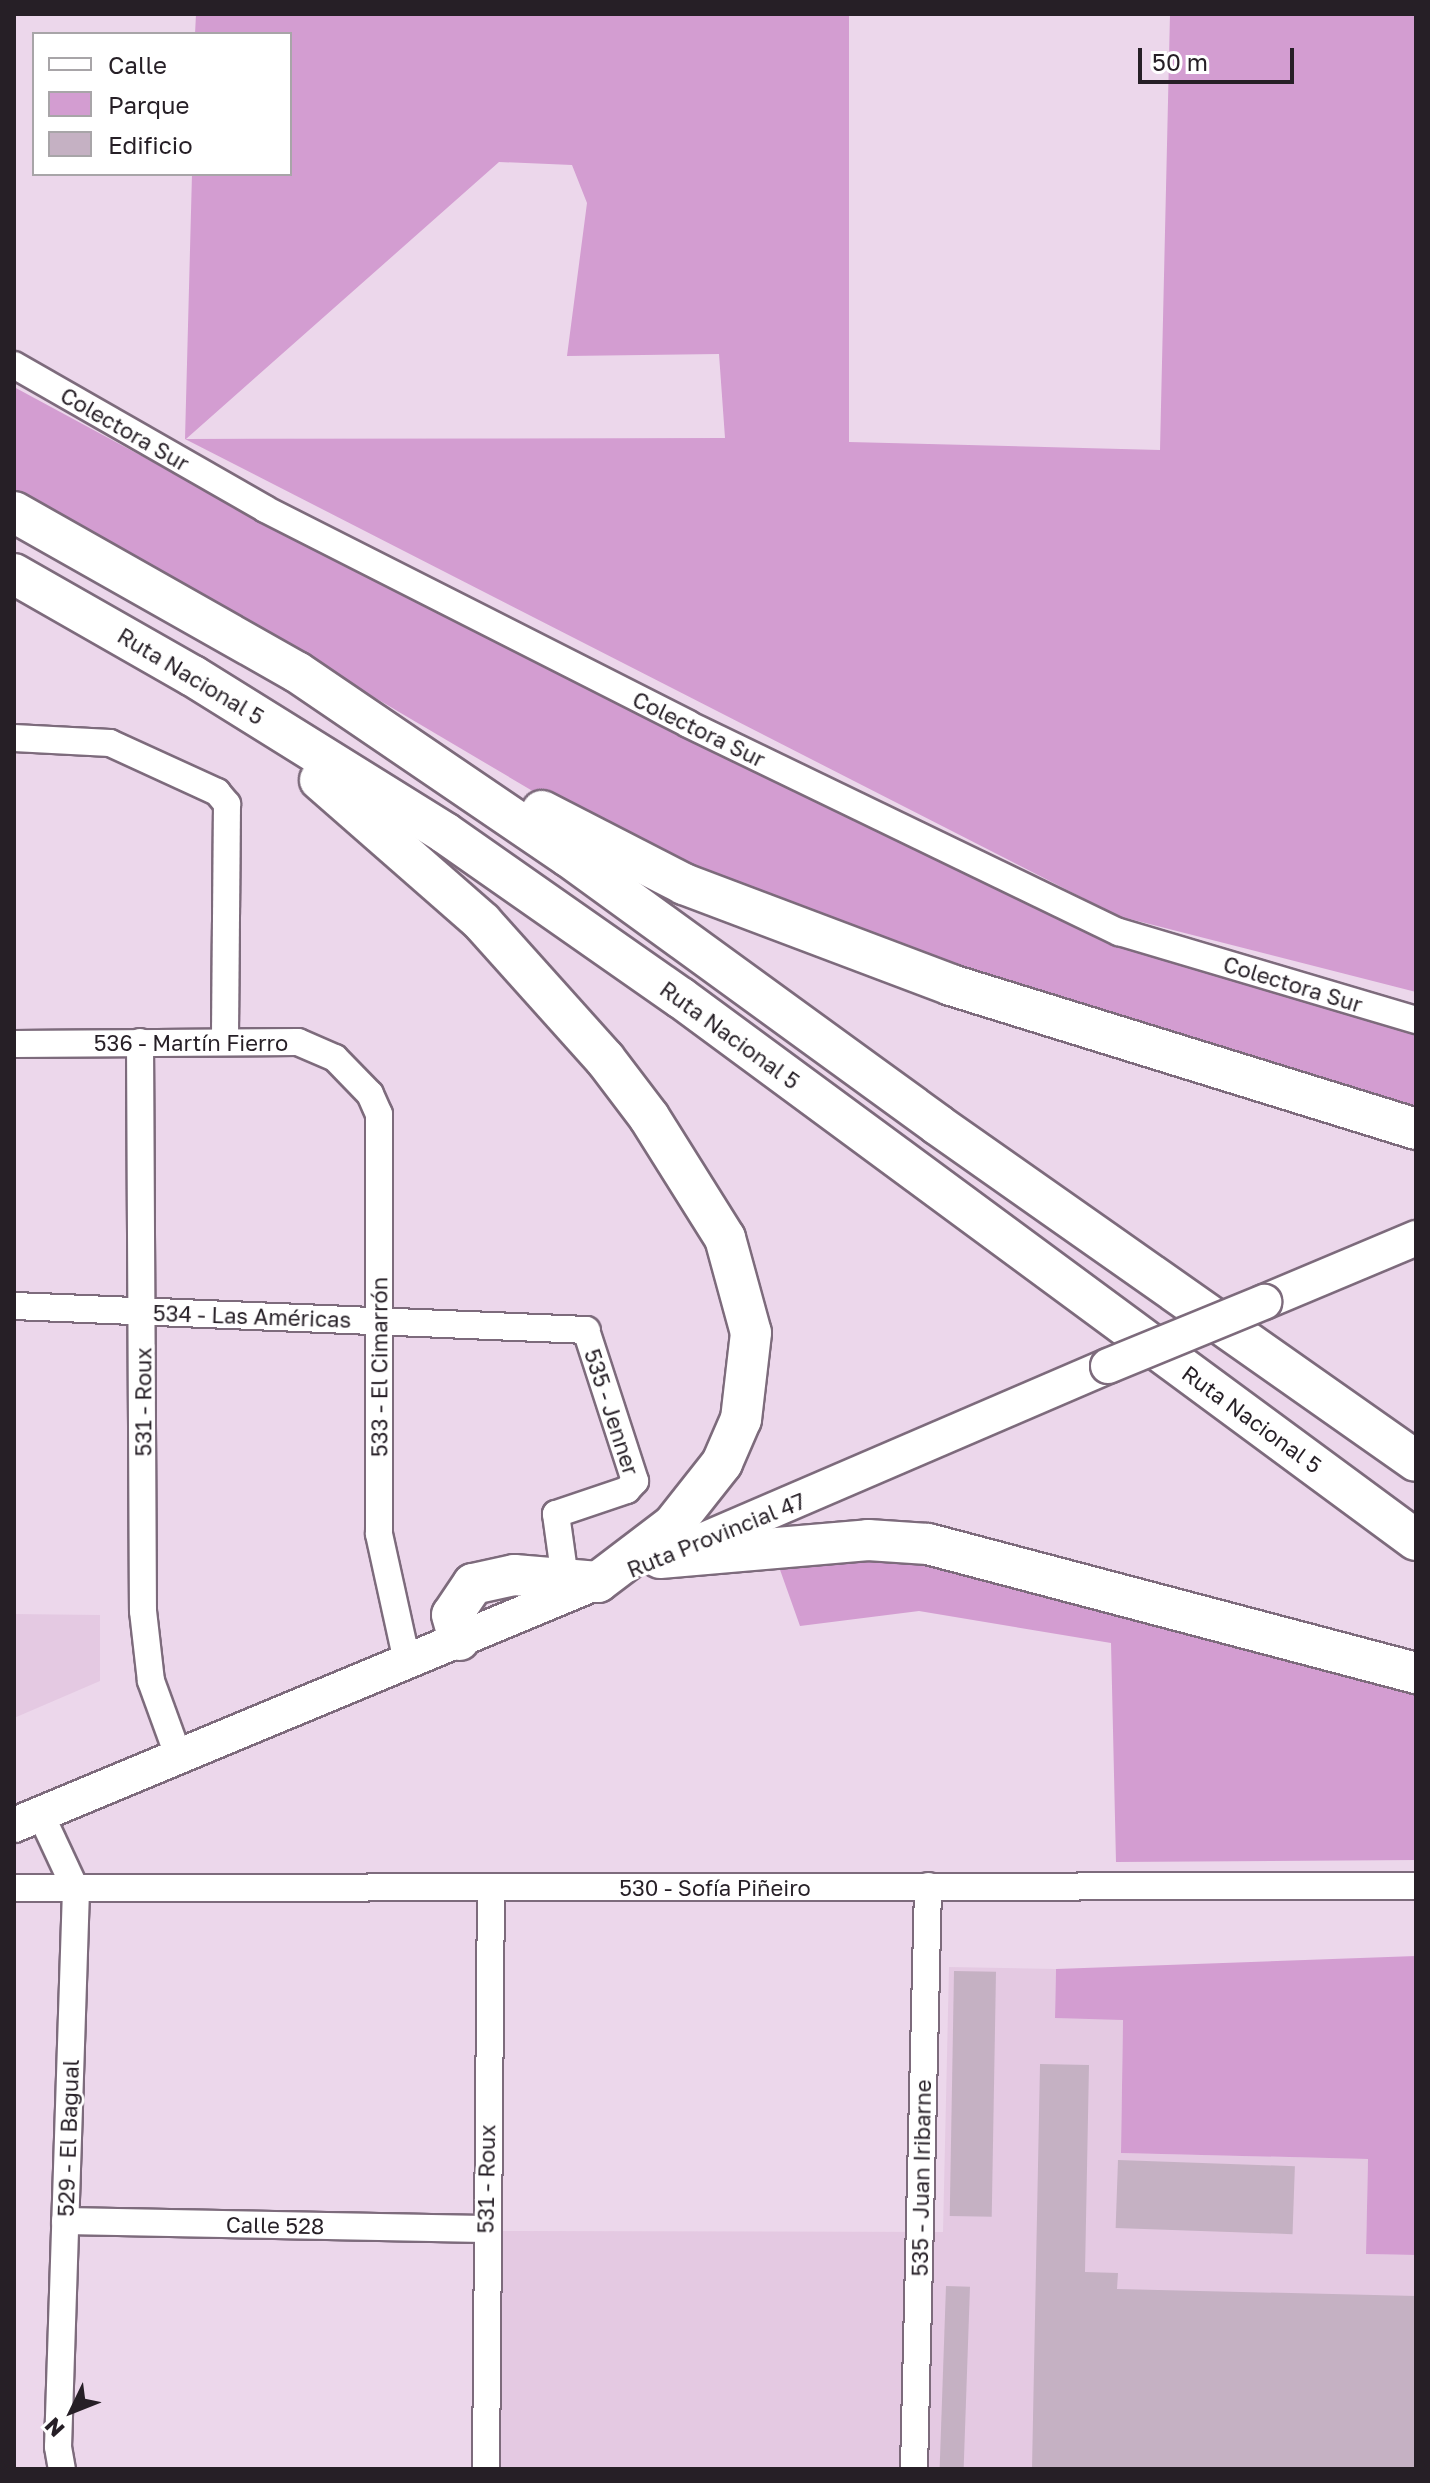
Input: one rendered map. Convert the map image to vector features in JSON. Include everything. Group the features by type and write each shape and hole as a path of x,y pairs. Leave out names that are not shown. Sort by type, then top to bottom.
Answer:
{"highway":[{"path":"14,512 297,672 426,750 684,884 951,985 1416,1129"},
{"name":"Ruta Nacional 5","path":"14,574 193,676 445,833 681,998 1416,1540"},
{"path":"297,672 568,856 938,1125 1416,1461"},
{"path":"193,676 383,831 553,996 649,1117 725,1238 751,1333 741,1419 722,1463 694,1503 649,1545 582,1580 514,1575 473,1584 452,1615 459,1640"},
{"path":"660,1558 868,1540 928,1544 1416,1673"}],"main road":[{"name":"Ruta Provincial 47","path":"582,1580 660,1558 1416,1238"},
{"path":"28,1820 459,1640"}],"street":[{"name":"Colectora Sur","path":"14,365 265,509 688,724 1119,932 1416,1020"},
{"path":"14,738 110,743 217,792 227,804 225,1041"},
{"name":"531 - Roux","path":"140,1042 145,1652 160,1714 179,1758"},
{"name":"536 - Martín Fierro","path":"14,1044 298,1042 335,1058 357,1077"},
{"name":"533 - El Cimarrón","path":"357,1077 379,1114 379,1534 407,1661"},
{"name":"534 - Las Américas","path":"14,1306 586,1330"},
{"name":"535 - Jenner","path":"582,1580 556,1514 635,1487 586,1330"},
{"name":"529 - El Bagual","path":"28,1820 76,1890 58,2447 62,2469"},
{"name":"535 - Juan Iribarne","path":"914,2469 928,1886"},
{"name":"530 - Sofía Piñeiro","path":"14,1888 491,1890 1416,1886"},
{"name":"531 - Roux","path":"486,2469 484,2229 491,1890"},
{"name":"Calle 528","path":"65,2221 484,2229"}],"shaded area":[{"path":"14,1614 100,1615 100,1681 14,1718"},
{"path":"949,1967 1056,1969 1055,2018 1123,2019 1121,2153 1368,2159 1366,2254 1416,2255 1416,2469 493,2469 495,2231 943,2232"}],"green space":[{"path":"196,14 849,14 849,442 1160,450 1170,14 1416,14 1416,992 1118,916 185,439 192,176 292,176 292,32 195,32","holes":["499,162 572,165 587,203 567,356 719,354 725,438 186,439"]},
{"path":"14,387 360,574 1113,943 1416,1034 1416,1118 890,956 597,829 301,654 14,495"},
{"path":"886,1552 1416,1687 1416,1860 1116,1862 1111,1643 919,1611 800,1626 779,1567"},
{"path":"1416,1956 1416,2255 1366,2254 1368,2159 1121,2153 1123,2020 1055,2018 1056,1969"}],"building":[{"path":"954,1971 996,1972 992,2217 950,2216"},
{"path":"1040,2064 1089,2065 1085,2272 1118,2273 1117,2289 1416,2296 1416,2469 1032,2469"},
{"path":"1118,2160 1295,2166 1293,2234 1116,2228"},
{"path":"946,2286 970,2287 964,2469 940,2469"}]}
